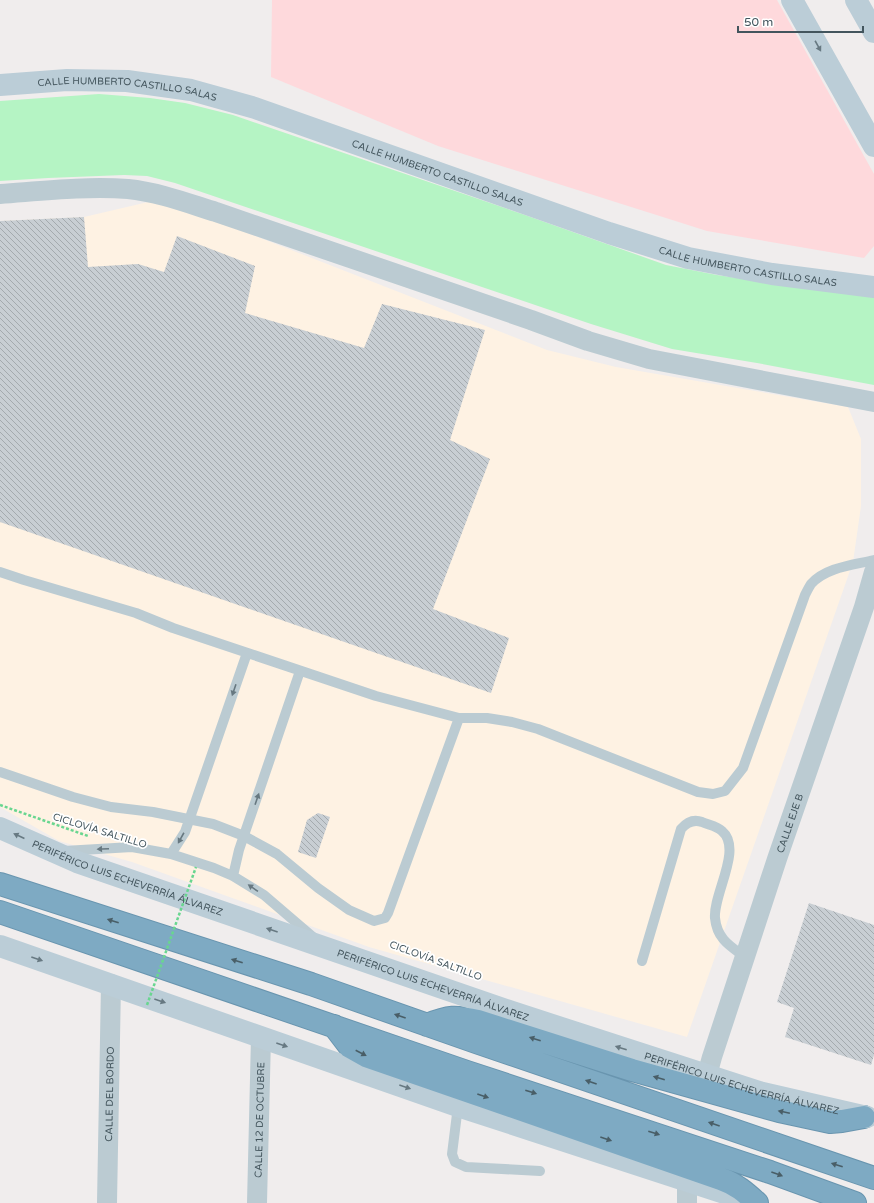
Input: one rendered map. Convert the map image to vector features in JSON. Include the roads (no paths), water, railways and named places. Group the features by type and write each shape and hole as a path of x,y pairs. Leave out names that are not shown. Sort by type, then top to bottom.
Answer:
{"highway":[{"path":"0,884 311,984 874,1178"},
{"path":"10,915 467,1072 763,1169 855,1203"},
{"path":"427,1025 445,1018 458,1017 478,1021 632,1070 779,1111 830,1122 842,1122 869,1118"},
{"path":"334,1026 350,1047 366,1056 732,1183 756,1203"}],"street":[{"path":"792,0 874,146"},
{"path":"856,0 874,32"},
{"name":"CALLE HUMBERTO CASTILLO SALAS","path":"0,85 67,80 127,81 191,90 254,108 609,233 688,258 772,274 872,285"},
{"path":"0,194 92,188 129,189 168,197 223,214 588,341 649,359 874,402"},
{"name":"CALLE EJE B","path":"707,1075 780,852 862,615 874,572"},
{"name":"PERIFÉRICO LUIS ECHEVERRÍA ÁLVAREZ","path":"0,828 78,862 515,1013 759,1092 869,1118"},
{"path":"0,946 171,1004 458,1106 756,1203"},
{"name":"CALLE DEL BORDO","path":"107,1203 111,984"},
{"name":"CALLE 12 DE OCTUBRE","path":"257,1203 261,1037"},
{"path":"687,1181 687,1203"}],"lane":[{"path":"0,572 136,613 173,628 376,696 459,718 487,718 512,722 538,729 698,792 713,794 724,790 743,768 805,595 812,584 825,574 838,568 874,560"},
{"path":"171,854 185,832 247,653"},
{"path":"233,876 239,850 300,671"},
{"path":"0,772 73,797 111,808 152,812 189,819 212,824 244,836 277,854 318,888 349,910 374,921 385,918 388,913 459,718"},
{"path":"642,961 681,829 693,821 699,821 717,827 723,831 729,841 730,849 725,877 717,900 715,918 719,934 724,942 745,957"},
{"path":"52,851 132,847 171,854 214,868 233,876 264,895 327,948"},
{"path":"458,1106 452,1154 454,1162 466,1167 540,1171"}]}
